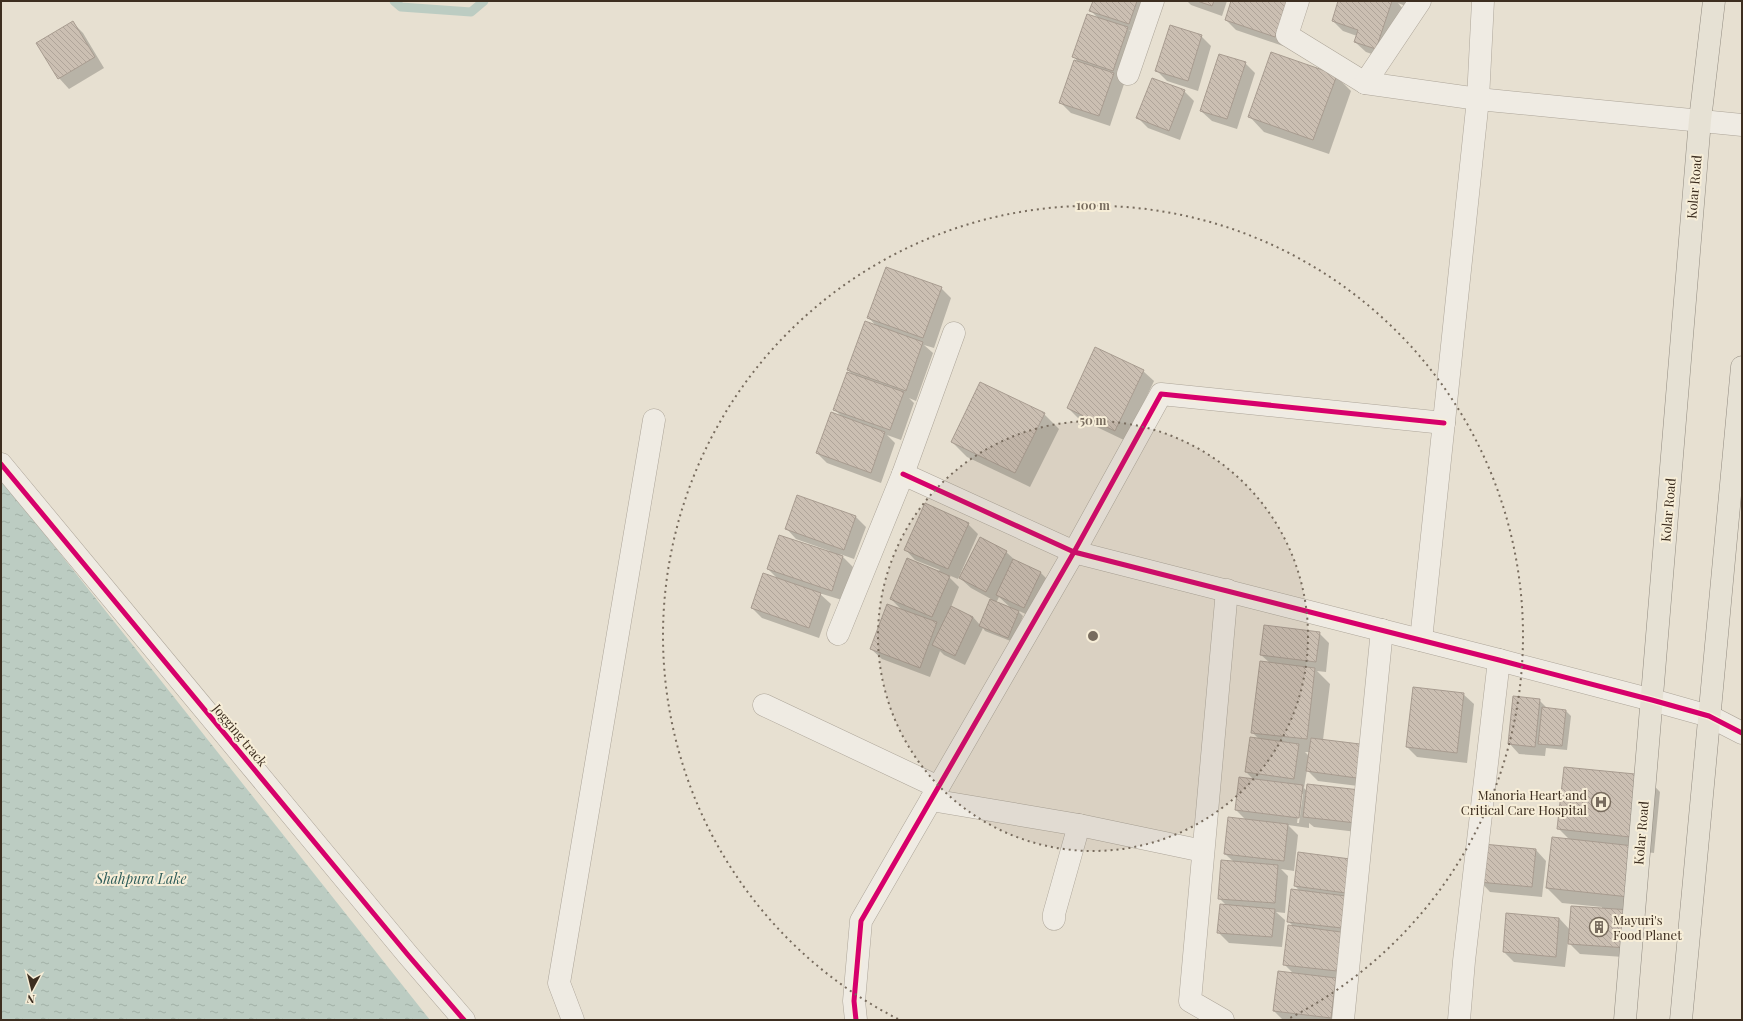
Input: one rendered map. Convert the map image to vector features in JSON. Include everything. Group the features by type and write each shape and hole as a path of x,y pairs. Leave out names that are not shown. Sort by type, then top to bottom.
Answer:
{"main road":[{"name":"Kolar Road","path":"1625,1020 1700,120 1714,1"},
{"path":"1681,1020 1709,716 1735,523 1742,367"}],"street":[{"path":"1128,74 1153,1"},
{"path":"1298,1 1287,36 1365,83 1478,99 1742,124"},
{"path":"1365,83 1420,1"},
{"path":"1422,640 1478,99 1483,1"},
{"path":"838,634 903,474 954,333"},
{"path":"856,1020 854,1001 861,921 1074,552 1161,394 1444,423"},
{"path":"573,1020 559,983 654,420"},
{"name":"Jogging track","path":"1,464 403,949 464,1020"},
{"path":"903,474 1074,552 1652,700 1709,716 1742,733"},
{"path":"1223,1020 1190,1001 1227,590"},
{"path":"1344,1020 1382,630"},
{"path":"1459,1020 1464,960 1499,660"},
{"path":"764,705 934,793 1203,851"},
{"path":"1054,919 1054,914 1079,825"}],"water":[{"name":"Shahpura Lake","path":"1,479 430,1020 1,1020"}],"building":[{"path":"1093,1 1137,1 1129,24 1089,11"},
{"path":"1197,1 1214,1 1212,6"},
{"path":"1231,1 1288,1 1275,37 1225,20"},
{"path":"1338,1 1392,1 1376,49 1354,42 1358,30 1332,21"},
{"path":"1087,14 1128,27 1113,71 1072,57"},
{"path":"73,21 95,57 58,79 36,43"},
{"path":"1170,25 1202,35 1188,81 1155,71"},
{"path":"1271,52 1337,75 1313,140 1248,117"},
{"path":"1219,54 1246,62 1227,119 1200,111"},
{"path":"1074,60 1114,73 1099,116 1059,103"},
{"path":"1152,78 1185,90 1169,131 1136,118"},
{"path":"886,267 942,287 923,338 867,318"},
{"path":"865,321 923,342 906,391 847,370"},
{"path":"1095,347 1144,370 1115,431 1067,408"},
{"path":"847,372 904,392 890,430 833,410"},
{"path":"980,382 1045,413 1015,473 951,442"},
{"path":"831,412 885,432 871,473 816,453"},
{"path":"797,495 856,516 844,550 785,529"},
{"path":"925,503 969,523 948,569 904,550"},
{"path":"779,535 843,556 832,591 767,569"},
{"path":"980,537 1007,551 986,592 959,578"},
{"path":"907,558 950,576 932,617 890,599"},
{"path":"1013,559 1041,572 1024,608 996,595"},
{"path":"763,573 821,593 809,628 751,608"},
{"path":"990,599 1019,611 1008,638 979,626"},
{"path":"887,604 937,622 920,668 870,649"},
{"path":"951,606 973,617 955,656 932,645"},
{"path":"1264,625 1320,632 1316,662 1260,655"},
{"path":"1260,661 1315,668 1307,739 1251,733"},
{"path":"1413,687 1464,693 1457,753 1406,747"},
{"path":"1513,696 1540,699 1535,747 1508,744"},
{"path":"1542,707 1566,710 1562,746 1538,744"},
{"path":"1250,737 1299,744 1294,779 1245,772"},
{"path":"1311,738 1368,745 1364,779 1306,771"},
{"name":"Manoria Heart and Critical Care Hospital","path":"1564,767 1645,775 1639,838 1557,829"},
{"path":"1239,777 1303,785 1299,818 1235,810"},
{"path":"1307,784 1360,790 1356,823 1303,817"},
{"path":"1228,817 1288,824 1284,861 1224,854"},
{"path":"1552,837 1634,846 1629,897 1546,888"},
{"path":"1483,844 1536,849 1532,887 1479,882"},
{"path":"1298,852 1350,859 1346,893 1294,886"},
{"path":"1221,860 1278,865 1275,903 1218,899"},
{"path":"1291,889 1346,896 1342,928 1287,922"},
{"path":"1220,904 1275,909 1272,937 1217,933"},
{"name":"Mayuri's Food Planet","path":"1571,906 1631,910 1628,948 1568,944"},
{"path":"1506,913 1559,918 1556,957 1503,952"},
{"path":"1288,925 1341,932 1337,971 1283,965"},
{"path":"1278,971 1336,978 1331,1018 1273,1011"}],"waterway":[{"path":"394,1 401,7 471,12 484,1"}],"cycle path":[{"path":"856,1020 854,1001 861,921 1074,552 1161,394 1444,423"},
{"path":"1,464 408,955 464,1020"},
{"path":"903,474 1074,552 1652,700 1709,716 1742,733"}],"place":[{"name":"Manoria Heart and Critical Care Hospital","path":"1601,802"},
{"name":"Mayuri's Food Planet","path":"1599,927"}]}
